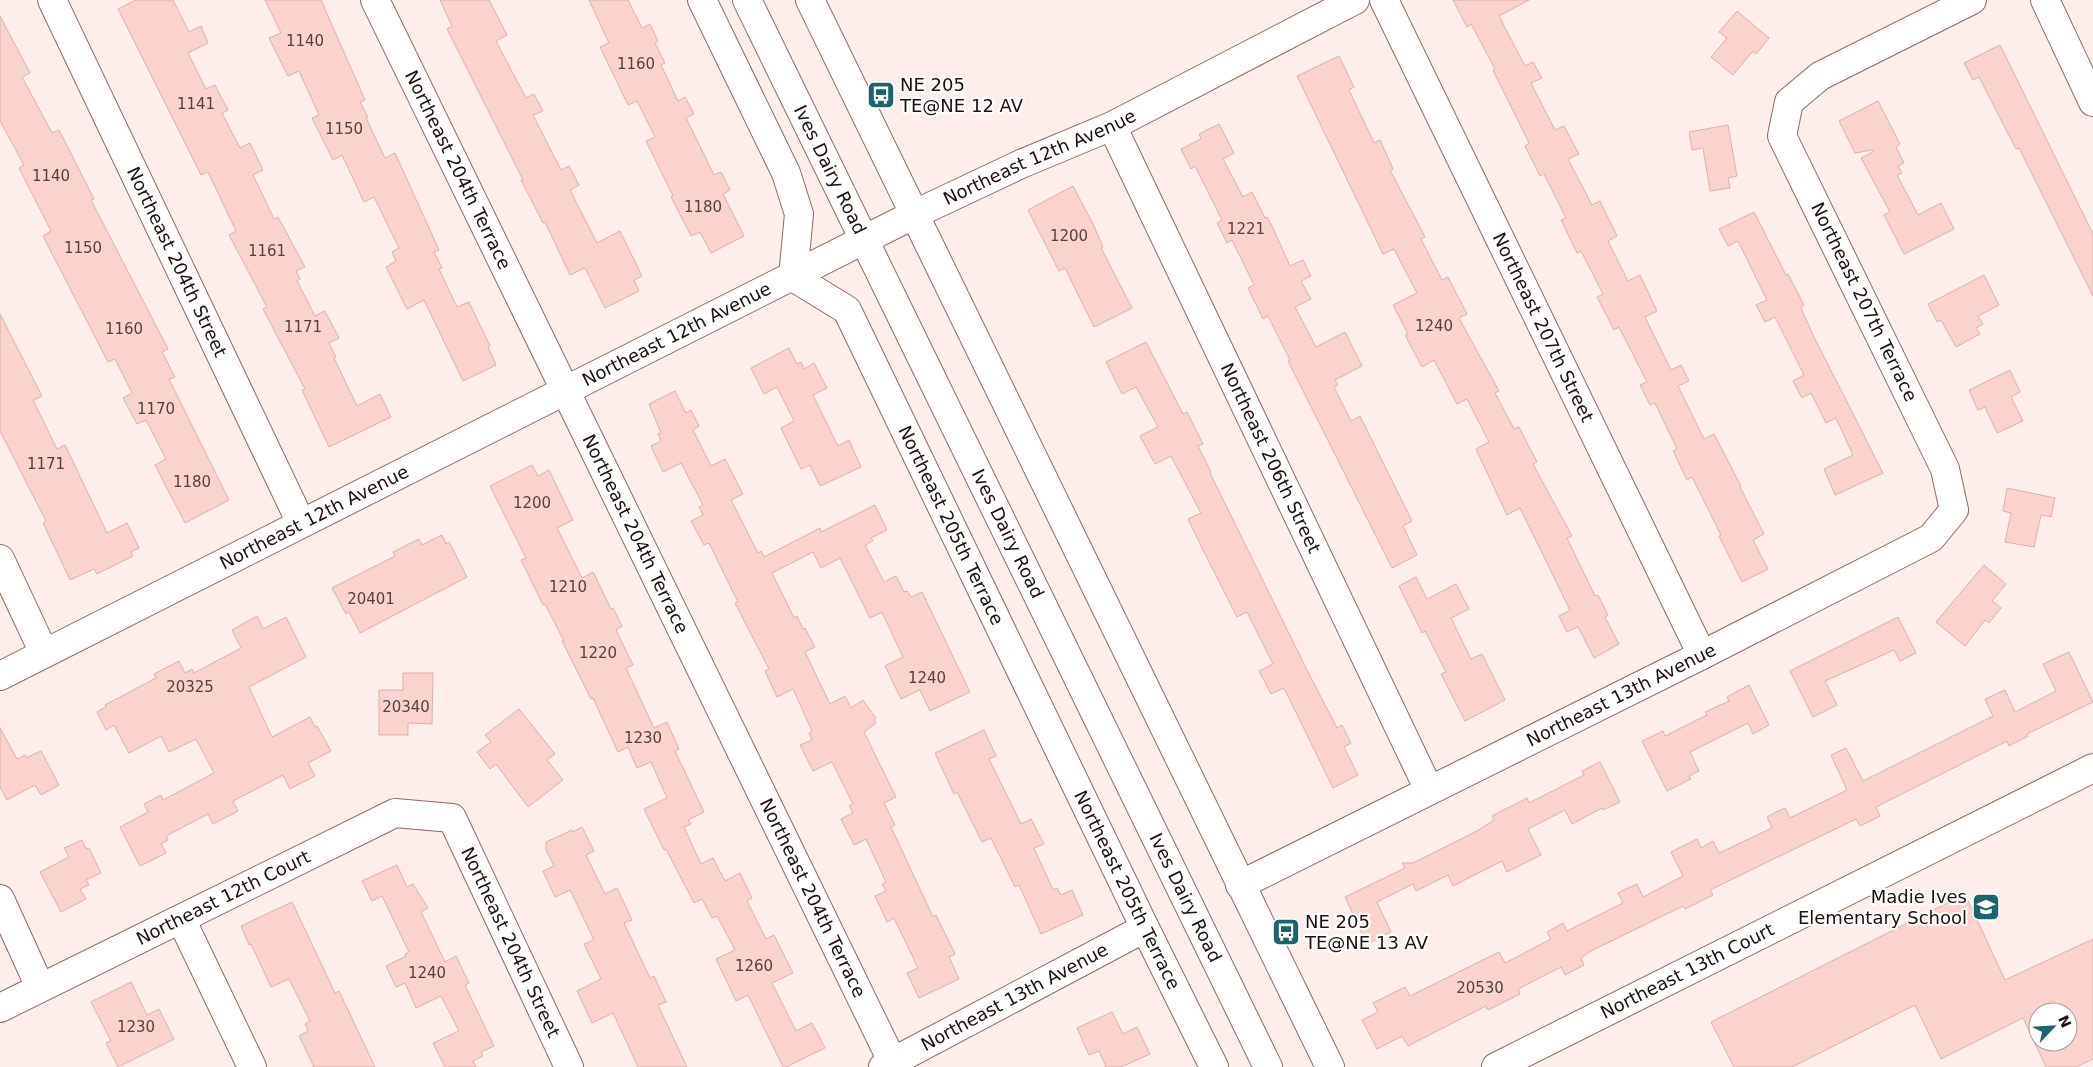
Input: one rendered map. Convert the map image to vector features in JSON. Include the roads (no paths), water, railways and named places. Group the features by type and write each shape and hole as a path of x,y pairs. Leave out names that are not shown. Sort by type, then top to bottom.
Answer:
{"street":[{"name":"Northeast 204th Street","path":"52,0 301,524"},
{"name":"Northeast 204th Terrace","path":"375,0 890,1065"},
{"path":"702,0 786,172 799,214 792,277"},
{"name":"Ives Dairy Road","path":"747,0 1268,1067"},
{"path":"810,0 1330,1067"},
{"name":"Northeast 12th Avenue","path":"0,676 915,214 1021,164 1112,126 1355,0"},
{"name":"Northeast 207th Street","path":"1384,0 1702,655"},
{"name":"Northeast 207th Terrace","path":"1945,469 1782,136 1789,102 1820,76 1972,0"},
{"path":"2045,0 2093,102"},
{"name":"Northeast 206th Street","path":"1112,126 1429,790"},
{"name":"Northeast 205th Terrace","path":"792,277 847,310 1214,1067"},
{"name":"Northeast 13th Avenue","path":"1240,885 1702,655 1931,538 1954,510 1945,469"},
{"path":"0,559 44,653"},
{"name":"Northeast 13th Court","path":"1496,1067 2093,768"},
{"name":"Northeast 12th Court","path":"0,1008 395,813 452,818"},
{"name":"Northeast 204th Street","path":"452,818 569,1067"},
{"path":"0,899 40,987"},
{"path":"181,919 252,1067"},
{"name":"Northeast 13th Avenue","path":"890,1065 1145,928"}],"place":[{"name":"NE 205 TE@NE 12 AV","path":"881,95"},
{"name":"Madie Ives Elementary School","path":"1986,907"},
{"name":"NE 205 TE@NE 13 AV","path":"1286,932"}]}
